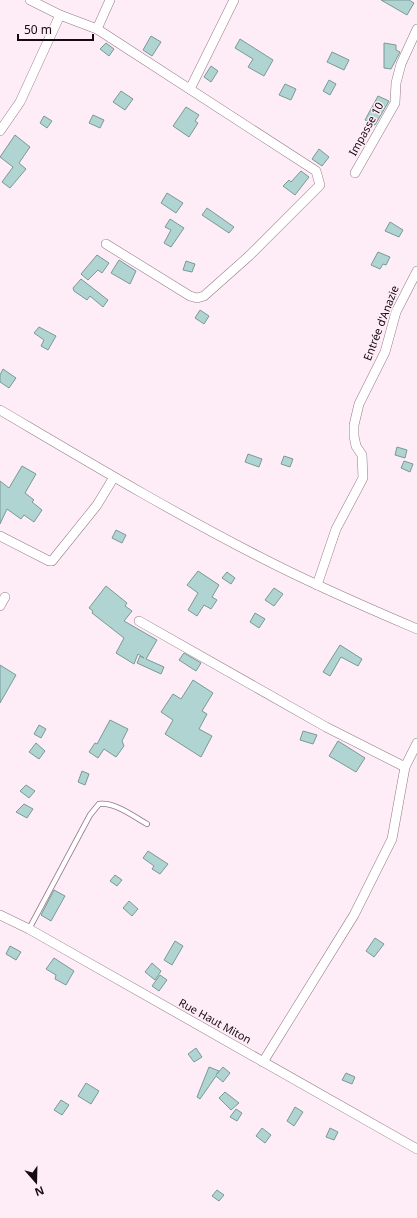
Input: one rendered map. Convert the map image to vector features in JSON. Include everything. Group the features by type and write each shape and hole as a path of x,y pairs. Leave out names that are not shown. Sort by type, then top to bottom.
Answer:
{"street":[{"path":"30,0 60,15 97,29 316,171 320,185 249,256 204,296 197,298 190,296 106,244"},
{"path":"97,29 110,0"},
{"path":"190,89 234,0"},
{"path":"0,131 20,102 60,15"},
{"name":"Impasse 10","path":"356,173 395,103 396,83 401,64 417,29"},
{"name":"Entrée d'Anazie","path":"317,585 336,529 363,478 362,455 356,446 354,436 354,425 359,404 385,352 396,312 417,272"},
{"path":"0,410 114,477 257,555 317,585 417,629"},
{"path":"0,536 48,561 52,560 97,505 114,477"},
{"path":"0,606 5,597"},
{"path":"139,621 326,727 405,767"},
{"path":"263,1062 354,915 392,839 405,767 417,743"},
{"name":"Rue Haut Miton","path":"0,915 29,929 417,1149"}],"lane":[{"path":"29,929 90,815 99,804 105,803 112,805 147,824"}],"building":[{"path":"381,0 409,0 414,3 407,15"},
{"path":"151,36 161,42 152,56 143,50"},
{"path":"240,39 273,60 264,76 248,67 253,59 235,48"},
{"path":"106,43 114,49 109,56 100,49"},
{"path":"384,43 396,45 396,50 400,52 391,69 384,68"},
{"path":"332,52 349,60 344,70 327,62"},
{"path":"211,66 218,71 211,82 204,77"},
{"path":"329,80 336,84 330,95 323,91"},
{"path":"285,84 296,89 291,100 279,95"},
{"path":"121,91 133,99 125,110 113,102"},
{"path":"378,96 389,101 375,125 365,120"},
{"path":"186,107 199,115 195,121 198,123 189,137 173,126"},
{"path":"93,115 104,120 100,128 89,123"},
{"path":"44,116 52,121 47,128 40,123"},
{"path":"15,135 30,147 19,163 26,169 10,188 2,182 13,167 0,157"},
{"path":"319,149 329,157 322,166 312,159"},
{"path":"301,171 309,177 295,195 283,186 289,180 291,182"},
{"path":"167,193 183,203 176,213 161,203"},
{"path":"207,208 234,227 229,233 202,215"},
{"path":"170,219 184,228 171,247 164,243 171,230 165,227"},
{"path":"390,222 403,230 399,237 385,231"},
{"path":"378,252 390,257 386,265 383,264 380,269 371,265"},
{"path":"97,255 109,263 102,273 98,270 88,280 81,274"},
{"path":"119,260 136,271 130,284 111,273"},
{"path":"186,261 195,264 192,272 183,270"},
{"path":"81,279 108,300 103,307 90,296 87,300 74,291 73,288"},
{"path":"200,310 209,316 204,324 195,318"},
{"path":"39,327 56,336 48,350 41,346 44,340 34,333"},
{"path":"3,369 16,378 9,388 0,382 0,375"},
{"path":"397,447 407,450 405,458 395,455"},
{"path":"248,454 262,459 259,467 245,462"},
{"path":"284,456 293,459 290,467 281,464"},
{"path":"404,461 413,464 410,472 401,468"},
{"path":"22,466 36,474 25,493 34,500 32,502 42,510 34,522 24,515 21,519 7,509 0,524 0,481 9,488"},
{"path":"116,530 126,535 122,543 112,538"},
{"path":"198,571 219,585 212,597 217,600 211,609 204,605 197,616 188,610 198,593 187,585"},
{"path":"227,572 235,578 231,584 222,578"},
{"path":"106,586 127,603 125,606 132,611 124,621 157,640 146,659 164,667 161,674 137,663 140,656 144,658 138,654 134,664 116,653 124,638 92,613 93,611 89,608"},
{"path":"274,588 283,594 274,606 265,600"},
{"path":"255,613 265,619 259,628 250,622"},
{"path":"340,645 362,659 358,666 341,657 330,676 323,672"},
{"path":"184,653 201,663 196,671 179,660"},
{"path":"0,665 16,675 0,703"},
{"path":"193,680 213,693 202,711 207,714 199,729 212,736 201,757 165,734 173,720 161,712 173,694 181,699"},
{"path":"110,720 128,729 122,741 124,746 116,757 104,749 98,758 89,752 95,743 97,744"},
{"path":"39,725 46,729 41,738 34,734"},
{"path":"303,731 317,735 313,744 300,740"},
{"path":"338,741 365,758 356,772 329,756"},
{"path":"36,743 45,751 39,759 29,752"},
{"path":"82,771 89,774 85,785 78,782"},
{"path":"26,785 35,791 29,798 20,791"},
{"path":"24,804 33,809 27,818 16,812"},
{"path":"148,851 168,864 160,874 152,869 154,866 143,858"},
{"path":"115,875 122,880 117,886 110,881"},
{"path":"54,890 65,896 51,921 41,915"},
{"path":"129,901 138,909 132,916 123,908"},
{"path":"375,938 384,944 374,957 366,951"},
{"path":"175,941 183,946 172,965 164,960"},
{"path":"10,946 21,952 16,960 6,954"},
{"path":"54,958 74,971 66,985 55,979 56,975 46,969"},
{"path":"152,963 161,971 155,980 145,972"},
{"path":"160,975 167,980 159,991 152,986"},
{"path":"196,1048 202,1057 194,1062 188,1054"},
{"path":"209,1067 219,1071 216,1075 223,1067 230,1073 223,1082 216,1076 200,1099 197,1097"},
{"path":"346,1073 355,1077 352,1084 342,1080"},
{"path":"86,1083 99,1091 91,1104 78,1096"},
{"path":"225,1092 239,1103 231,1110 219,1098"},
{"path":"61,1100 69,1105 62,1115 54,1110"},
{"path":"295,1107 303,1112 294,1126 287,1121"},
{"path":"236,1109 242,1113 237,1121 230,1117"},
{"path":"262,1128 271,1135 265,1143 256,1136"},
{"path":"330,1128 338,1132 334,1140 326,1137"},
{"path":"217,1190 224,1195 219,1201 212,1196"}]}
